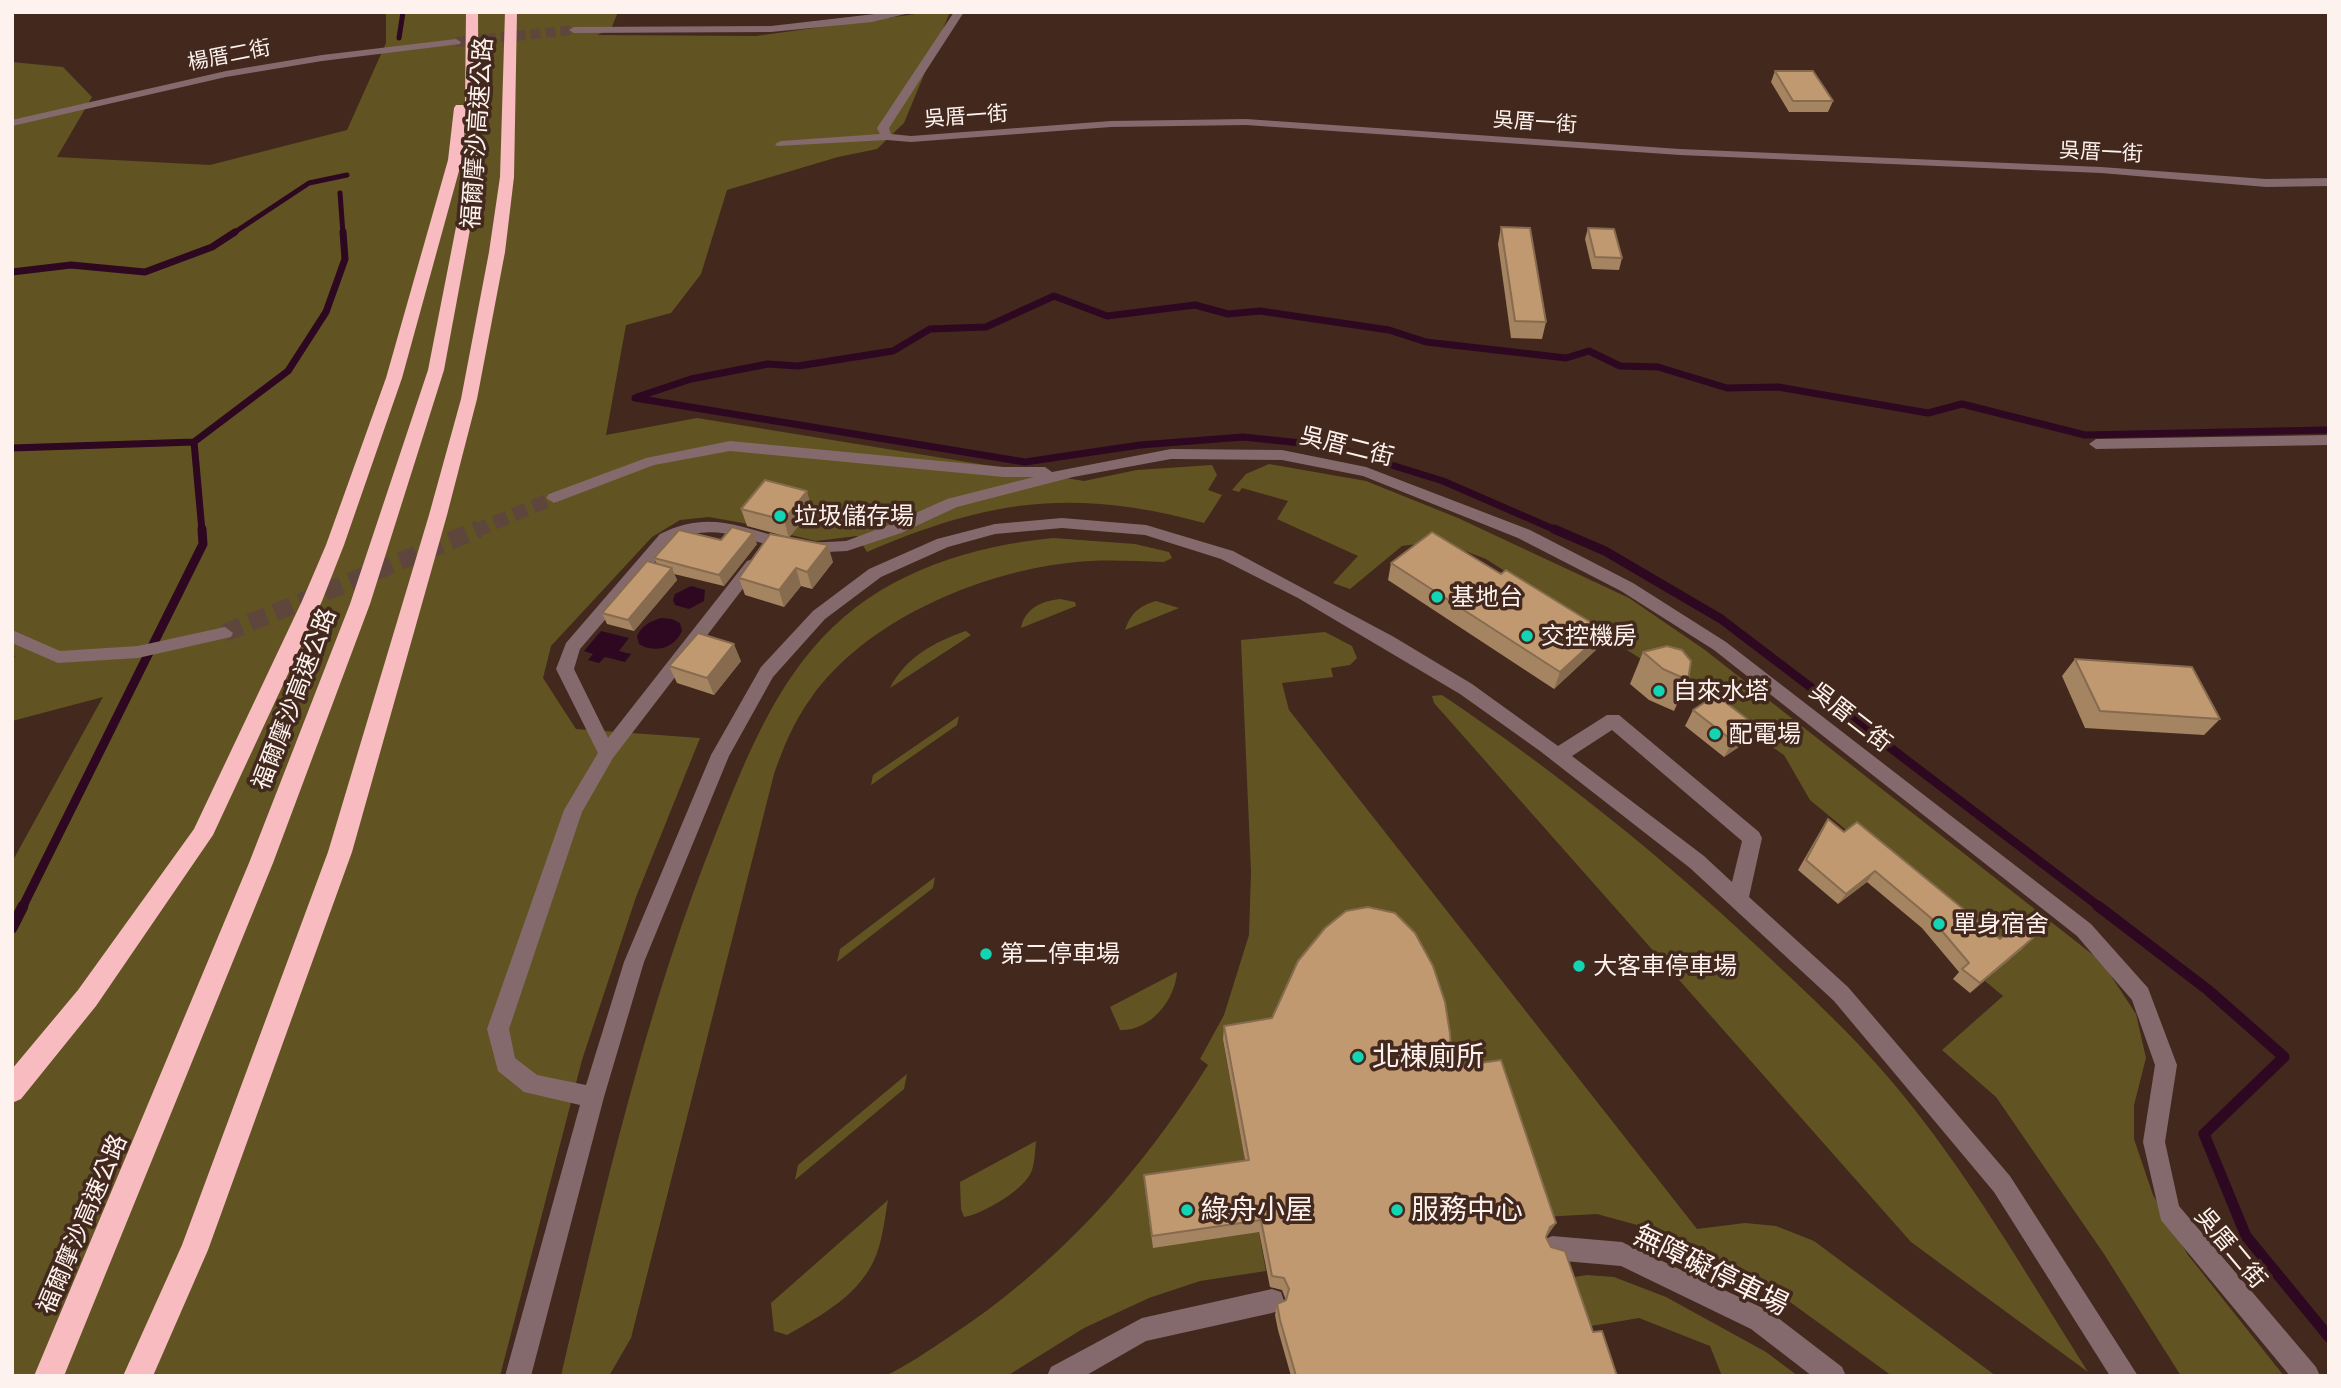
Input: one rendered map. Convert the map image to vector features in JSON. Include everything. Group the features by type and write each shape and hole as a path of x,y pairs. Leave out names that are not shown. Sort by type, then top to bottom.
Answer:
{"highway":[{"path":"12,1090 87,998 202,835 317,590 394,378 455,160 472,12"},
{"name":"福爾摩沙高速公路","path":"49,1376 261,863 360,604 436,370 472,181 472,12"},
{"name":"福爾摩沙高速公路","path":"138,1376 194,1250 340,852 438,515 469,399 497,252 507,177 511,12"}],"street":[{"path":"573,30 771,29 872,19 909,12"},
{"name":"吳厝一街","path":"959,12 883,128 887,138 911,139 1111,124 1246,122 1680,152 2101,170 2266,183 2329,182"},
{"name":"楊厝二街","path":"12,123 226,74 322,58 456,42"},
{"path":"781,144 887,138"},
{"path":"2096,444 2329,440"},
{"path":"554,498 651,461 730,446 1004,472 1073,472"},
{"name":"吳厝二街","path":"1073,472 1171,454 1282,455 1366,472 1524,534 1628,587 1720,646 2084,930 2141,995 2166,1065 2154,1142 2169,1212 2307,1376"},
{"path":"607,753 565,669 572,647 666,538 683,527 706,524 799,548 847,546 895,529 952,503 1073,472"},
{"path":"518,1376 593,1097 634,962 720,755 767,672 819,615 875,573 943,543 995,529 1062,523 1146,530 1227,555 1388,641 1466,690 1558,755 1697,862 1841,994 2002,1184 2124,1376"},
{"path":"593,1097 532,1084 506,1064 498,1029 573,810 607,753 772,541"},
{"path":"12,636 58,657 138,652 225,633"},
{"path":"1558,755 1613,720 1752,838 1738,900"},
{"name":"無障礙停車場","path":"1552,1248 1622,1254 1760,1320 1833,1376"},
{"path":"1060,1376 1142,1330 1272,1300"}],"shaded area":[{"path":"386,12 618,12 611,29 597,35 756,36 930,12 950,12 904,123 877,149 838,157 727,190 701,274 671,313 626,325 606,435 697,418 1084,481 1137,470 1212,465 1217,475 1208,490 1222,495 1204,523 1114,505 1033,504 953,520 867,552 857,536 816,541 791,535 811,509 748,524 709,517 680,520 652,537 551,646 543,678 576,729 700,738 636,897 582,1060 500,1376 12,1376 12,862 103,697 12,721 12,662 15,656 12,654 12,62 63,67 92,97 57,157 210,165 347,130 386,43"},
{"path":"1269,464 1366,481 1458,518 1629,598 1705,650 2102,962 2136,1014 2146,1058 2134,1105 2134,1139 2153,1195 2188,1255 2284,1376 2181,1376 2104,1254 1996,1097 1942,1050 2003,996 1985,981 2006,962 1810,800 1784,755 1486,559 1439,541 1402,546 1350,589 1333,583 1358,556 1277,519 1288,501 1242,488 1239,492 1232,490 1246,474"},
{"path":"1053,538 1135,544 1169,552 1172,558 1164,562 1068,563 997,577 961,590 892,624 861,646 834,671 799,716 774,774 631,1338 609,1376 561,1376 611,1168 648,1030 693,894 729,801 752,747 779,696 812,649 832,628 855,608 907,576 935,564 993,547"},
{"path":"691,586 705,590 704,601 689,609 675,605 675,594"},
{"path":"1060,599 1075,602 1076,606 1021,628 1026,615 1035,607"},
{"path":"1156,601 1179,608 1125,630 1136,611"},
{"path":"661,618 680,623 682,631 679,637 664,648 652,649 639,644 637,636 642,629"},
{"path":"601,631 629,638 619,651 631,654 625,662 605,657 599,663 588,660 593,654 584,651"},
{"path":"966,631 971,635 890,688 904,668 922,652"},
{"path":"1325,632 1352,646 1357,658 1350,665 1331,668 1333,677 1282,683 1289,710 1697,1229 1745,1223 1776,1226 1814,1241 1996,1376 1892,1376 1779,1294 1726,1264 1648,1228 1597,1214 1542,1217 1446,1081 1275,1022 1223,1041 1266,1271 1200,1281 1149,1298 1084,1328 1007,1376 885,1376 926,1353 988,1310 1060,1249 1125,1180 1182,1105 1208,1065 1200,1059 1224,1015 1249,935 1251,872 1241,640"},
{"path":"1442,695 1566,784 1645,847 1759,948 1862,1048 1893,1083 1946,1152 1995,1224 2088,1372 1911,1242 1434,703 1432,696"},
{"path":"959,716 957,725 871,785 873,775"},
{"path":"935,877 933,888 837,962 840,949"},
{"path":"1177,972 1172,993 1159,1012 1142,1025 1120,1030 1110,1007"},
{"path":"907,1074 904,1089 795,1180 798,1165"},
{"path":"1036,1141 1032,1170 1022,1185 992,1206 964,1217 960,1182"},
{"path":"888,1200 877,1253 862,1280 840,1302 787,1335 774,1331 771,1303"},
{"path":"1587,1275 1614,1277 1666,1297 1766,1352 1798,1376 1722,1376 1710,1346 1639,1318 1579,1328 1562,1279"}],"building":[{"path":"1775,71 1813,71 1833,101 1793,101"},
{"path":"1501,227 1530,228 1546,322 1515,321"},
{"path":"1588,228 1614,229 1622,258 1595,257"},
{"path":"765,480 807,491 784,520 741,509"},
{"path":"732,527 753,533 719,575 654,558 679,530 721,540"},
{"path":"1432,532 1501,574 1506,570 1605,631 1560,672 1391,563"},
{"path":"770,534 828,545 807,572 796,568 779,590 739,578"},
{"path":"647,561 672,568 628,620 602,613"},
{"path":"698,633 734,644 707,678 669,666"},
{"path":"1667,646 1682,650 1691,661 1688,680 1663,669 1643,652"},
{"path":"2075,659 2192,667 2220,719 2100,711"},
{"path":"1716,695 1755,725 1733,741 1693,710"},
{"name":"單身宿舍","path":"1828,819 1844,832 1857,822 2000,939 2020,923 2033,938 1980,983 1962,969 1969,963 1931,918 1875,871 1846,894 1806,860"},
{"path":"1368,907 1395,913 1415,933 1433,966 1445,1002 1452,1067 1501,1060 1556,1223 1550,1227 1546,1237 1551,1247 1565,1251 1593,1332 1602,1331 1617,1376 1296,1376 1277,1304 1286,1300 1289,1289 1284,1278 1272,1276 1261,1220 1152,1236 1144,1175 1249,1160 1224,1026 1272,1018 1298,961 1325,928 1346,911"}],"waterway":[{"path":"399,38 403,12"},
{"path":"232,234 309,183 347,175"},
{"path":"340,193 343,234"},
{"path":"12,272 71,265 145,272 212,247 235,232"},
{"path":"194,442 288,371 326,312 345,259 343,232"},
{"path":"637,397 691,379 768,364 798,366 893,351 930,329 986,327 1054,296 1107,316 1195,305 1228,314 1260,311 1389,330 1426,342 1566,358 1589,351 1620,366 1658,367 1727,388 1778,387 1928,413 1962,404 2085,435 2325,430"},
{"path":"635,398 1025,462 1140,445 1243,437 1330,446 1443,481 1558,531"},
{"path":"12,448 194,442"},
{"path":"194,442 202,531"},
{"path":"22,908 203,544 202,529"},
{"path":"1554,529 1605,551 1721,619 2101,908"},
{"path":"2098,906 2208,990 2284,1057 2204,1134 2246,1236 2329,1337"},
{"path":"12,928 22,908"}],"tunnel":[{"path":"456,42 574,30"},
{"path":"475,531 554,498"},
{"path":"225,633 479,529"}],"place":[{"name":"垃圾儲存場","path":"780,516"},
{"name":"基地台","path":"1437,597"},
{"name":"交控機房","path":"1527,636"},
{"name":"自來水塔","path":"1659,691"},
{"name":"配電場","path":"1715,734"},
{"name":"單身宿舍","path":"1939,924"},
{"name":"第二停車場","path":"986,954"},
{"name":"大客車停車場","path":"1579,966"},
{"name":"北棟廁所","path":"1358,1057"},
{"name":"綠舟小屋","path":"1187,1210"},
{"name":"服務中心","path":"1397,1210"}]}
